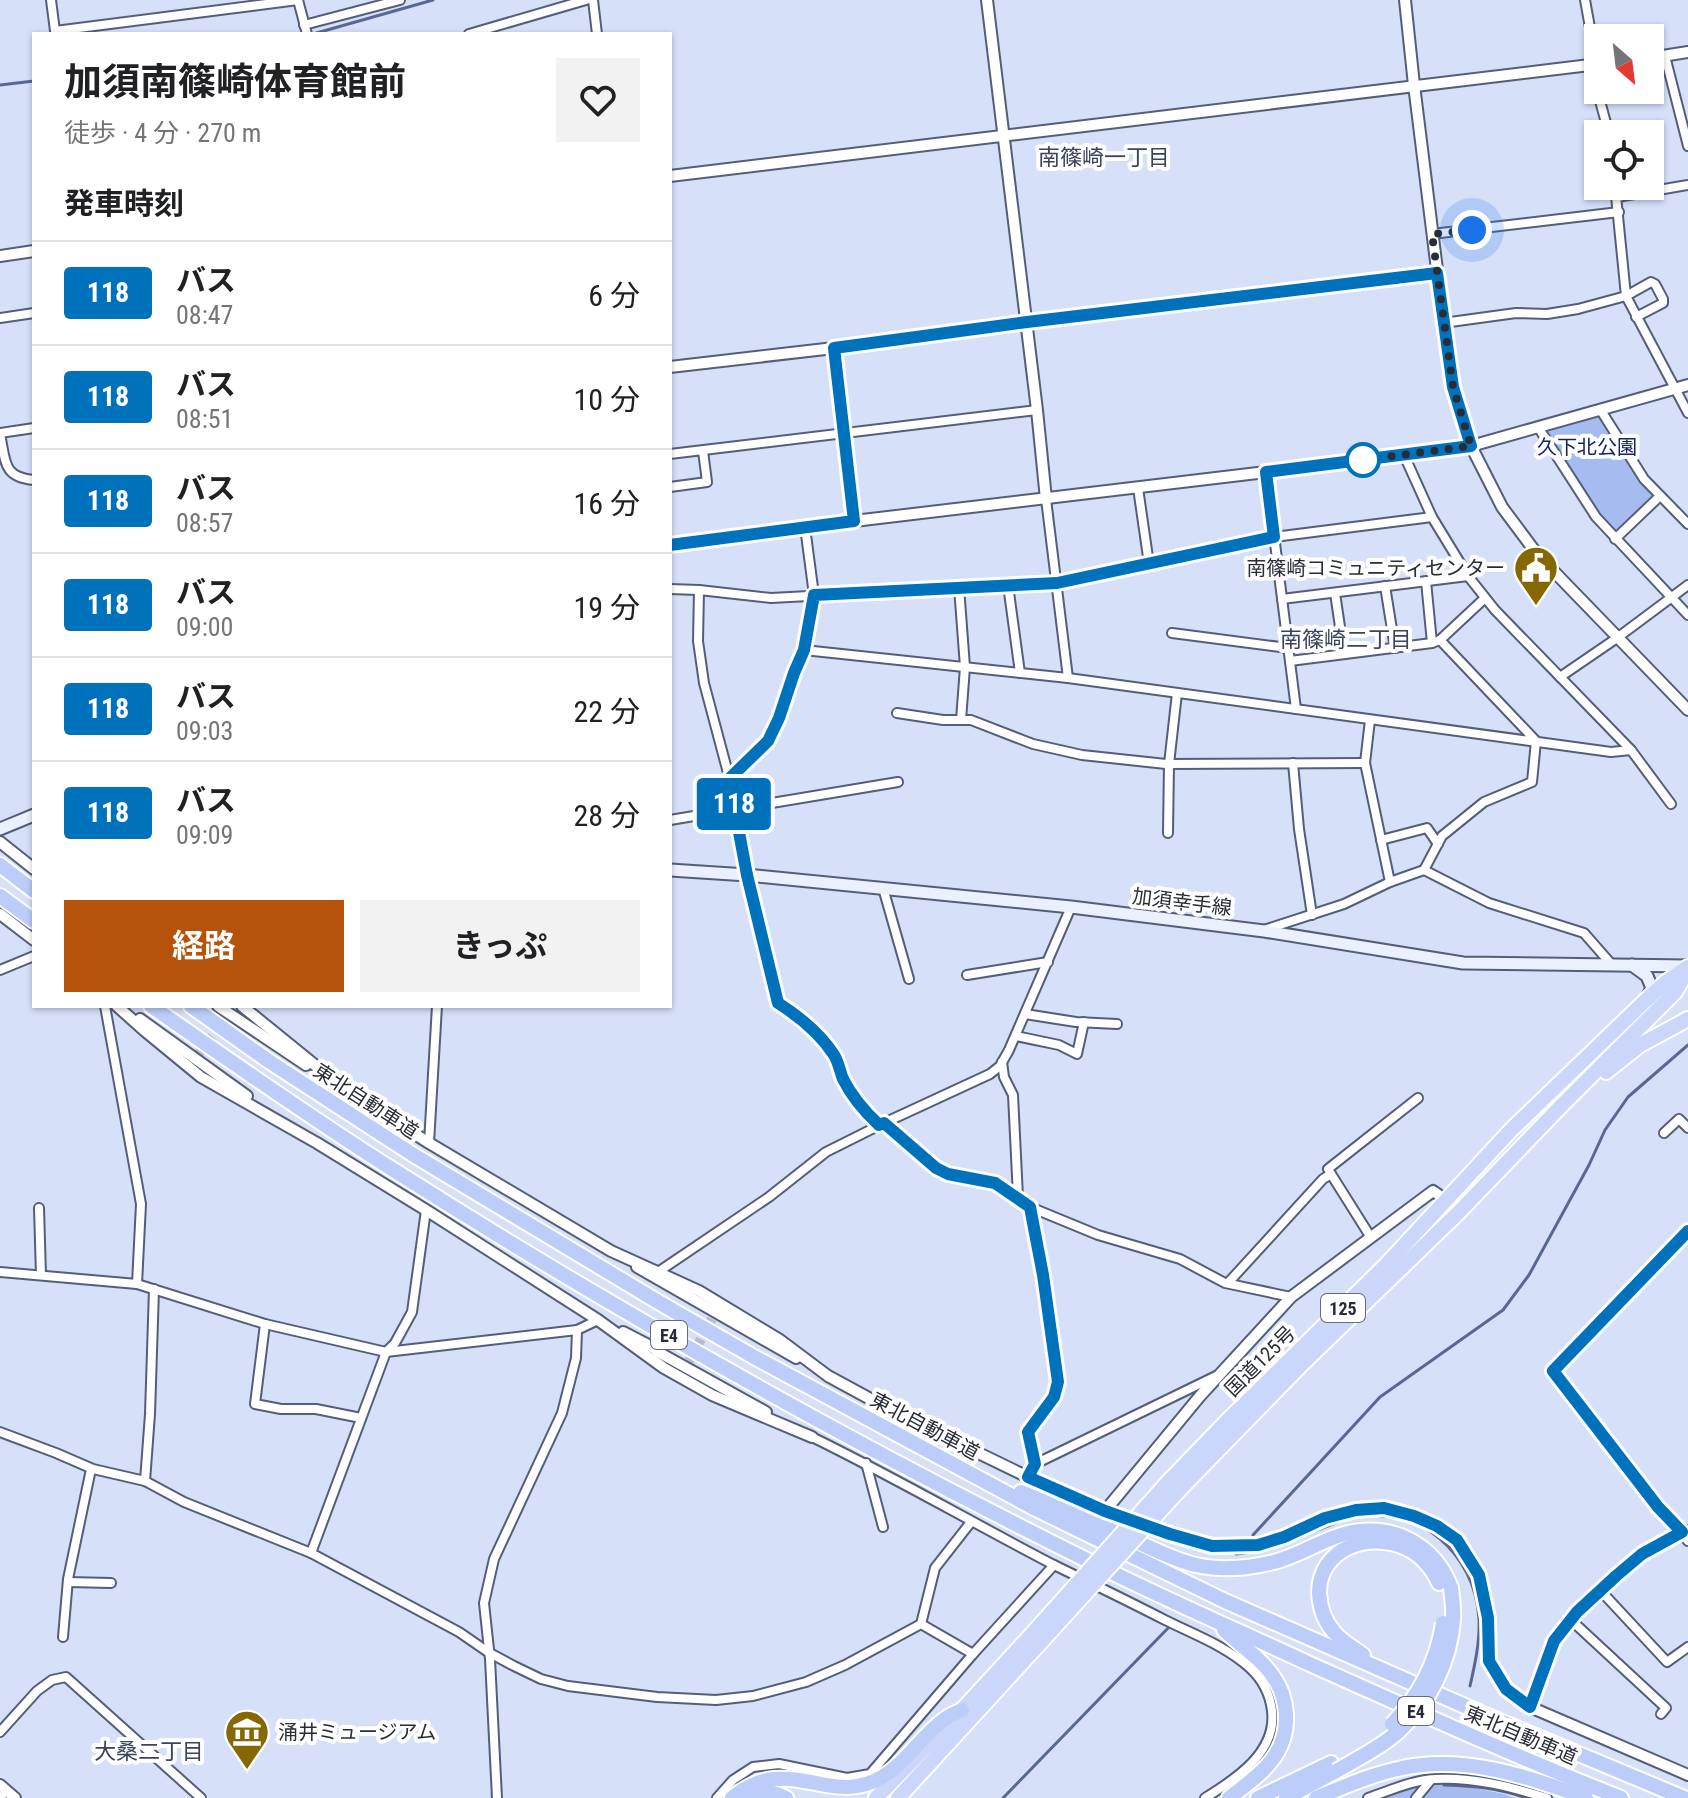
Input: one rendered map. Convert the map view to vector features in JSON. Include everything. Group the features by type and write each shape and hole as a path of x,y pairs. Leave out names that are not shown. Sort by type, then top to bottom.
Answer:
{"highway":[{"path":"0,865 32,889"},
{"path":"0,896 32,920"},
{"name":"国道125号","path":"898,1798 1248,1401 1385,1266 1511,1130 1644,1002 1688,968"},
{"name":"国道125号","path":"1175,1485 1458,1213 1675,992 1688,968"},
{"name":"東北自動車道","path":"154,1008 308,1115 514,1245 876,1451 1101,1567 1212,1619 1466,1734 1621,1798"},
{"name":"東北自動車道","path":"194,1008 270,1062 425,1162 754,1357 1036,1509 1225,1601 1684,1798"},
{"path":"1458,1213 1607,1071 1640,1045 1688,1019"},
{"path":"950,1463 1195,1564 1218,1568 1249,1567 1278,1561 1349,1533 1379,1531 1405,1538 1436,1560 1446,1574 1446,1590 1454,1616 1450,1645 1439,1677 1423,1702 1400,1730 1372,1751 1258,1798"},
{"path":"1386,1672 1339,1637 1321,1611 1319,1587 1329,1562 1358,1543 1380,1540 1404,1547 1424,1561 1446,1590"},
{"path":"1212,1619 1274,1677 1285,1700 1286,1727 1279,1752 1261,1774 1229,1798"},
{"name":"国道125号","path":"876,1798 1036,1638"},
{"path":"732,1798 742,1789 765,1779 786,1778 846,1788 874,1782 889,1774 944,1720 962,1710"},
{"path":"1316,1798 1400,1768 1436,1764 1507,1772 1586,1798"},
{"path":"1286,1798 1333,1767"},
{"path":"748,1798 770,1791 786,1798"}],"main road":[{"path":"0,829 29,817"},
{"name":"加須幸手線","path":"672,870 1071,907 1264,931 1463,963 1688,968"},
{"path":"1632,965 1649,980 1652,988 1644,1002"}],"street":[{"path":"51,0 55,31 298,0 305,29 361,5 400,0"},
{"path":"476,32 586,0"},
{"path":"593,0 597,32"},
{"path":"987,0 1068,678"},
{"path":"1405,0 1443,323 1453,387 1471,446 1502,507 1537,554 1688,710"},
{"path":"1585,0 1589,24"},
{"path":"1688,52 1665,56 1684,114 1688,146"},
{"path":"672,176 1584,65"},
{"path":"1664,189 1688,185"},
{"path":"1617,200 1626,296 1688,413"},
{"path":"1432,234 1619,212"},
{"path":"0,256 32,251"},
{"path":"672,367 1437,273"},
{"path":"1443,323 1516,313 1562,312 1626,296 1651,282 1655,284 1663,303 1636,317"},
{"path":"0,318 32,313"},
{"path":"834,348 854,521"},
{"path":"672,545 1471,446 1688,385"},
{"path":"1600,409 1631,461 1688,524"},
{"path":"672,454 1037,410"},
{"path":"1538,427 1596,517 1688,615"},
{"path":"32,428 0,433 6,463 13,475 32,480"},
{"path":"672,487 707,482 703,451"},
{"path":"1404,455 1432,517 1468,576 1485,598 1631,750 1671,804"},
{"path":"1266,472 1296,709"},
{"path":"1138,488 1149,564"},
{"path":"1615,539 1660,496"},
{"path":"672,589 771,598 1057,583 1274,537 1432,517"},
{"path":"729,779 768,741 804,650 814,595 805,527"},
{"path":"1282,599 1468,576"},
{"path":"1426,581 1436,641 1536,741"},
{"path":"1008,585 1020,673"},
{"path":"1560,677 1688,585"},
{"path":"1385,586 1395,648"},
{"path":"959,587 965,667 961,720"},
{"path":"699,590 698,641 704,683 729,779 747,875 778,1003 802,1018 825,1043 858,1104 936,1168 948,1174 995,1183 1030,1207 1098,1235 1180,1259 1228,1283 1291,1297"},
{"path":"1335,593 1344,654"},
{"path":"1290,661 1436,641 1485,598"},
{"path":"1172,633 1288,648"},
{"path":"804,650 1068,678 1611,752 1631,750"},
{"path":"1168,833 1169,764 1177,693"},
{"path":"897,713 943,720 971,720 1033,744 1082,755 1169,764 1365,763"},
{"path":"1370,720 1365,763 1390,882"},
{"path":"1264,931 1344,904 1424,870 1442,836 1484,802 1532,782 1536,741"},
{"path":"1293,763 1312,915"},
{"path":"672,820 898,782"},
{"path":"1381,840 1427,828 1438,844"},
{"path":"0,842 32,867"},
{"path":"1424,870 1489,903 1584,933 1612,965"},
{"path":"883,888 909,979"},
{"path":"655,1274 769,1197 826,1152 990,1074 1002,1062 1016,1036 1071,907"},
{"path":"0,914 32,938"},
{"path":"0,970 32,957"},
{"path":"967,975 1048,962"},
{"path":"105,1008 141,1204 137,1284"},
{"path":"121,1008 201,1077 277,1119 426,1210 598,1320 664,1368 743,1409 792,1427"},
{"path":"122,1008 196,1057 277,1119"},
{"path":"220,1008 429,1143 611,1251 655,1274 699,1291 780,1340 828,1376"},
{"path":"245,1008 343,1088"},
{"path":"429,1143 437,1008"},
{"path":"1025,1014 1117,1024"},
{"path":"1016,1036 1059,1045 1077,1054 1084,1022"},
{"path":"1002,1062 1004,1077 1013,1095 1018,1197"},
{"path":"1370,1236 1328,1169 1418,1098"},
{"path":"1664,1133 1679,1119 1688,1128"},
{"path":"1228,1283 1331,1174"},
{"path":"1105,1511 1220,1374 1291,1297 1433,1191 1446,1200"},
{"path":"1030,1207 1058,1382 1054,1397 1028,1432 1035,1464"},
{"path":"39,1208 41,1275"},
{"path":"311,1553 386,1352 395,1343 412,1312 426,1210"},
{"path":"1688,1231 1553,1371 1658,1507 1685,1531 1688,1541"},
{"path":"0,1272 137,1284 265,1324 386,1352 577,1330 598,1320"},
{"path":"655,1274 714,1316 898,1414 1105,1511 1170,1534 1212,1546 1258,1545 1325,1518 1356,1510 1384,1508 1437,1526 1457,1540 1479,1575 1488,1618 1489,1661 1506,1689 1530,1707 1688,1775"},
{"path":"145,1481 154,1289"},
{"path":"598,1320 687,1364 792,1427 866,1463 971,1522 1216,1645 1250,1669 1267,1691 1273,1716 1269,1737 1253,1767 1205,1798"},
{"path":"265,1324 255,1404 281,1409 316,1409 361,1418"},
{"path":"497,1798 484,1603 494,1559 562,1413 576,1358 577,1330"},
{"path":"1028,1477 1035,1464 1220,1374"},
{"path":"0,1432 91,1469 145,1481 184,1502 311,1553 541,1679 568,1686 657,1697 716,1700 753,1696 806,1682 921,1624 935,1568 971,1522"},
{"path":"866,1463 883,1527"},
{"path":"63,1637 68,1582 91,1469"},
{"path":"1530,1707 1554,1641 1571,1620 1642,1554 1685,1531"},
{"path":"717,1798 733,1780 753,1767 779,1764 847,1778 870,1774 1054,1565"},
{"path":"68,1582 111,1583"},
{"path":"1600,1590 1667,1662 1688,1647"},
{"path":"1571,1620 1666,1708 1661,1714"},
{"path":"921,1624 973,1654"},
{"path":"0,1732 37,1691 52,1680 66,1677 201,1798"},
{"path":"1368,1798 1431,1779 1502,1784 1547,1798"},
{"path":"1416,1798 1431,1779"},
{"path":"0,1785 15,1798"}],"green space":[{"name":"久下北公園","path":"1596,416 1652,495 1652,500 1616,532 1602,519 1547,434 1549,429"},
{"path":"1431,1779 1504,1794 1514,1798 1380,1798"}],"waterway":[{"path":"320,32 433,0"},
{"path":"0,85 32,81"},
{"path":"1253,1535 1380,1397 1503,1310 1529,1275 1605,1130 1628,1097 1688,1045"},
{"path":"1236,1554 1272,1548 1353,1518 1377,1516 1421,1526 1440,1538 1455,1554 1467,1573 1475,1595 1479,1636 1470,1686"},
{"path":"1003,1798 1171,1625"},
{"path":"1444,1785 1485,1788 1526,1798"}],"tunnel":[{"path":"197,1056 227,1016"},
{"path":"689,1361 712,1319"}],"bus line":[{"name":"118","path":"672,545 854,521 834,348 1437,273 1453,387 1471,446 1266,472 1274,537 1057,583 814,595 804,650 779,718 768,741 729,779 747,875 778,1003 802,1018 825,1043 858,1104 879,1125 884,1123 936,1168 948,1174 995,1183 1030,1207 1058,1382 1054,1397 1028,1432 1035,1464 1028,1477 1105,1511 1212,1546 1258,1545 1325,1518 1356,1510 1384,1508 1437,1526 1457,1540 1479,1575 1488,1618 1489,1661 1506,1689 1530,1707 1554,1641 1577,1612 1642,1554 1682,1532 1658,1507 1553,1371 1688,1231"}],"place":[{"name":"南篠崎コミュニティセンター","path":"1536,607"},
{"name":"涌井ミュージアム","path":"247,1771"}],"district":[{"name":"南篠崎一丁目","path":"1104,157"},
{"name":"南篠崎二丁目","path":"1346,639"},
{"name":"大桑二丁目","path":"149,1751"}],"route":[{"path":"1363,460 1471,446 1453,387 1432,234 1472,230"}]}
